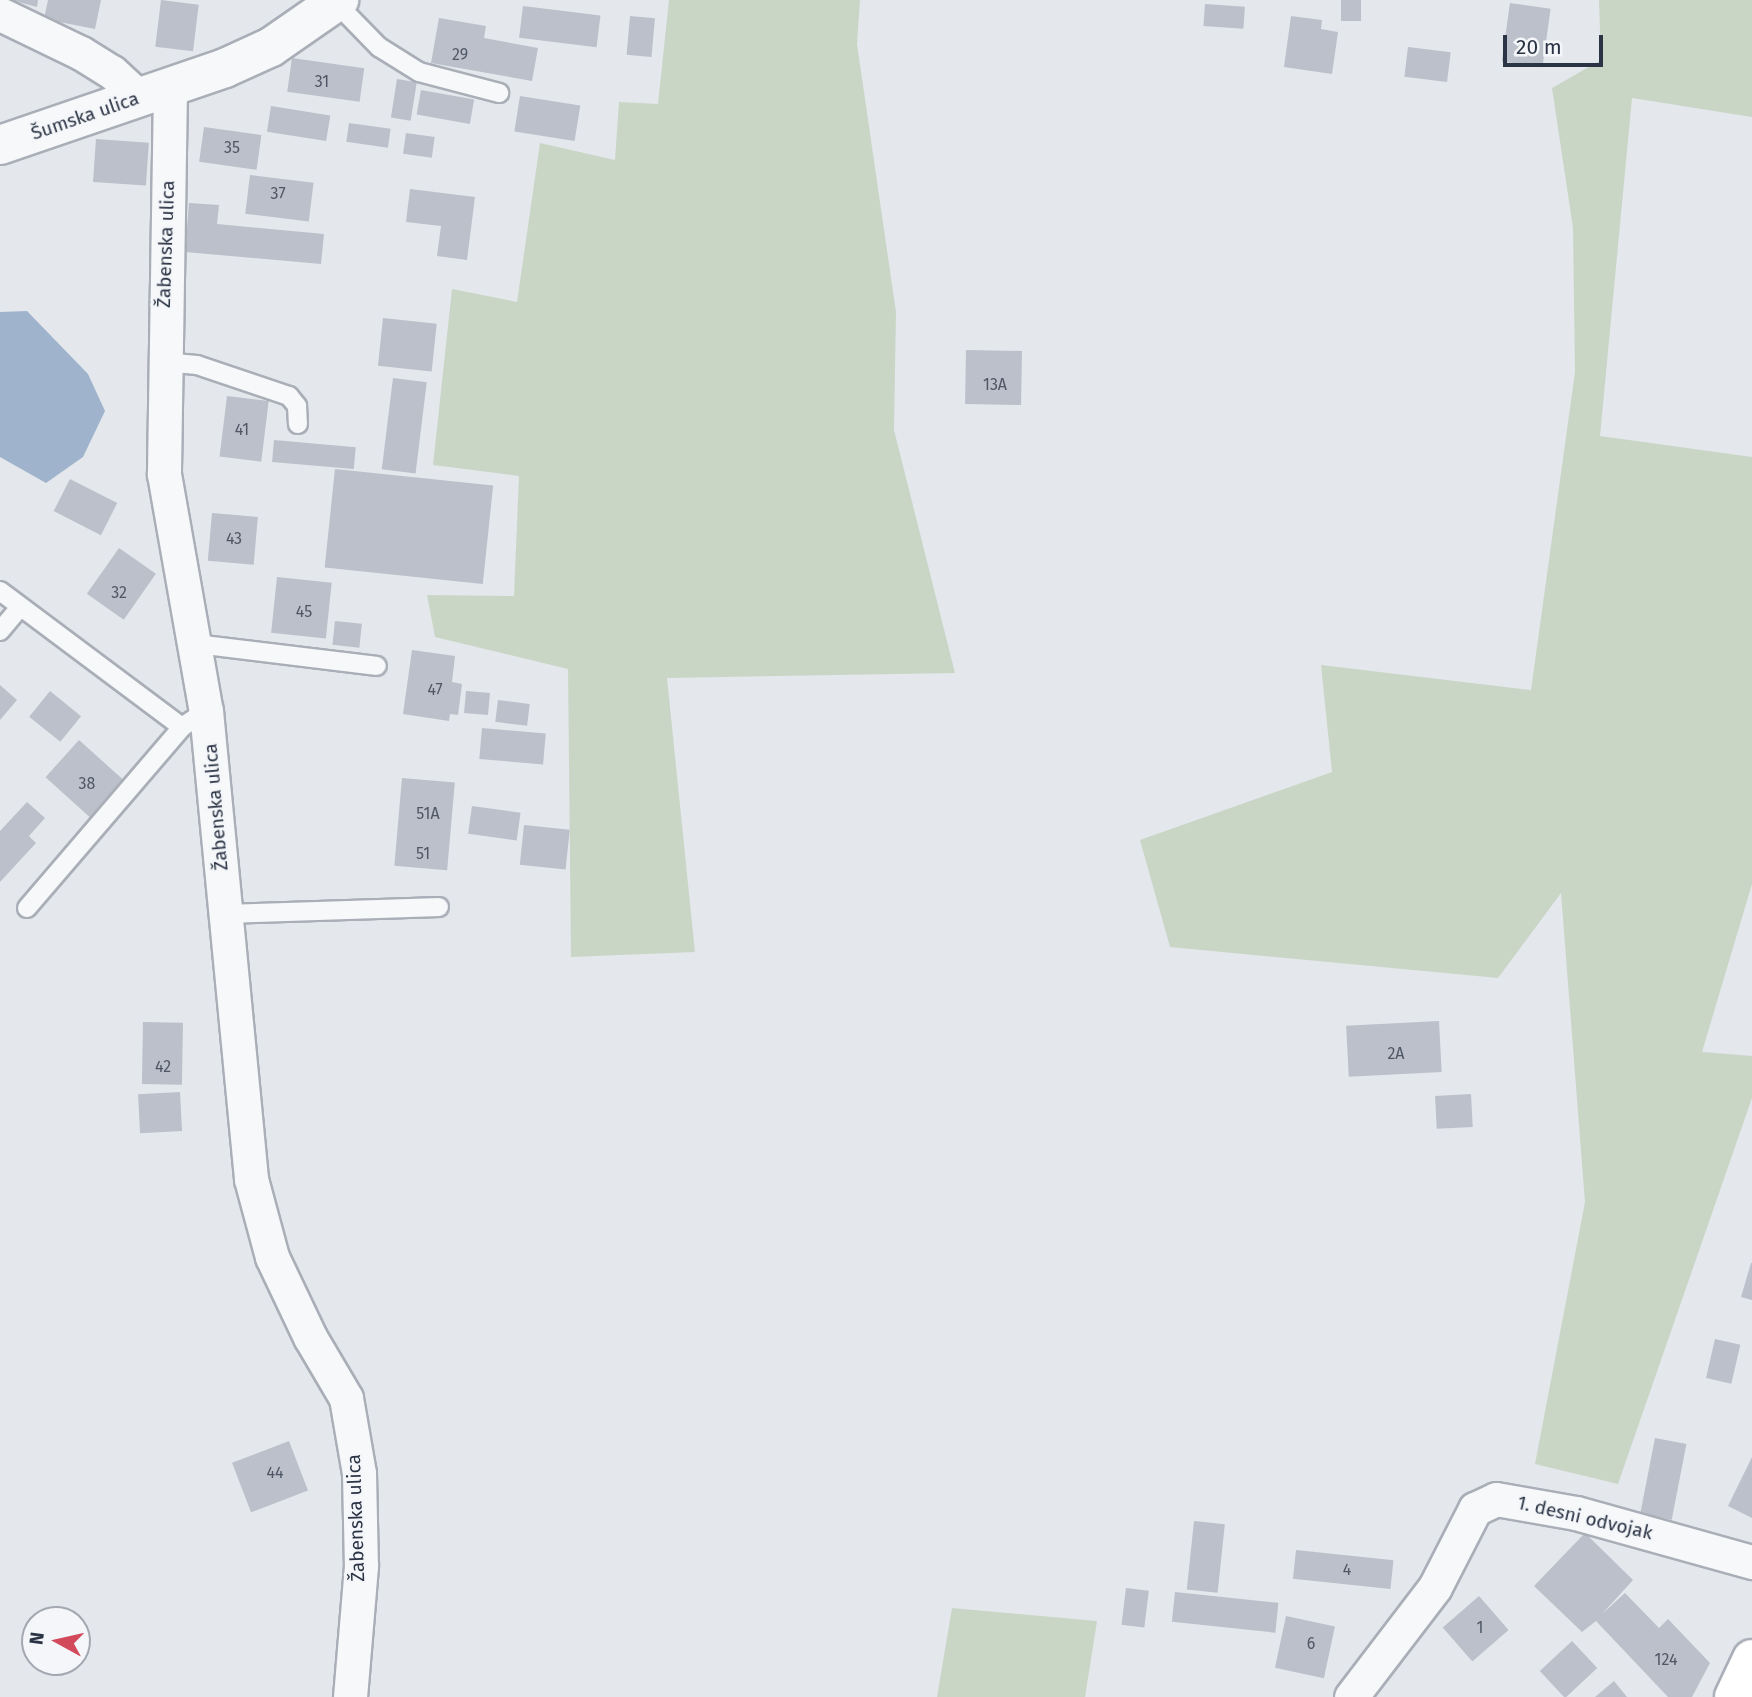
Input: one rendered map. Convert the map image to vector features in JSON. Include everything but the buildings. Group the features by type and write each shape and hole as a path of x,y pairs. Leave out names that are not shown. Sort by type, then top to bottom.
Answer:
{"main road":[{"path":"1734,1697 1752,1659"}],"street":[{"path":"0,14 155,93 271,47 338,1"},
{"name":"Šumska ulica","path":"0,145 155,93"},
{"name":"Žabenska ulica","path":"155,93 164,474 196,644 194,719 226,914 251,1179 272,1257 310,1338 345,1398 359,1473 361,1566 350,1697"},
{"name":"1. desni odvojak","path":"1351,1697 1435,1587 1475,1509 1496,1499 1576,1513 1752,1562"}],"lane":[{"path":"338,1 379,47 419,72 499,93"},
{"path":"163,362 197,365 289,396 297,407 298,424"},
{"path":"0,591 20,607 194,719 27,908"},
{"path":"0,631 20,607"},
{"path":"196,644 377,666"},
{"path":"226,914 439,907"}],"green space":[{"path":"669,0 860,0 857,44 896,312 894,430 955,673 667,678 695,952 571,957 568,669 435,637 427,595 514,596 519,476 433,465 452,289 517,302 540,143 615,160 619,102 658,104"},
{"path":"1599,0 1752,0 1752,117 1632,98 1600,436 1752,457 1752,884 1702,1052 1752,1056 1752,1098 1618,1484 1535,1464 1585,1202 1561,893 1498,978 1170,947 1140,840 1332,772 1321,665 1531,690 1575,372 1573,228 1552,88 1601,60"},
{"path":"952,1608 1097,1621 1085,1697 937,1697"}],"water":[{"path":"27,311 88,374 105,411 83,457 46,483 0,457 0,312"}]}
